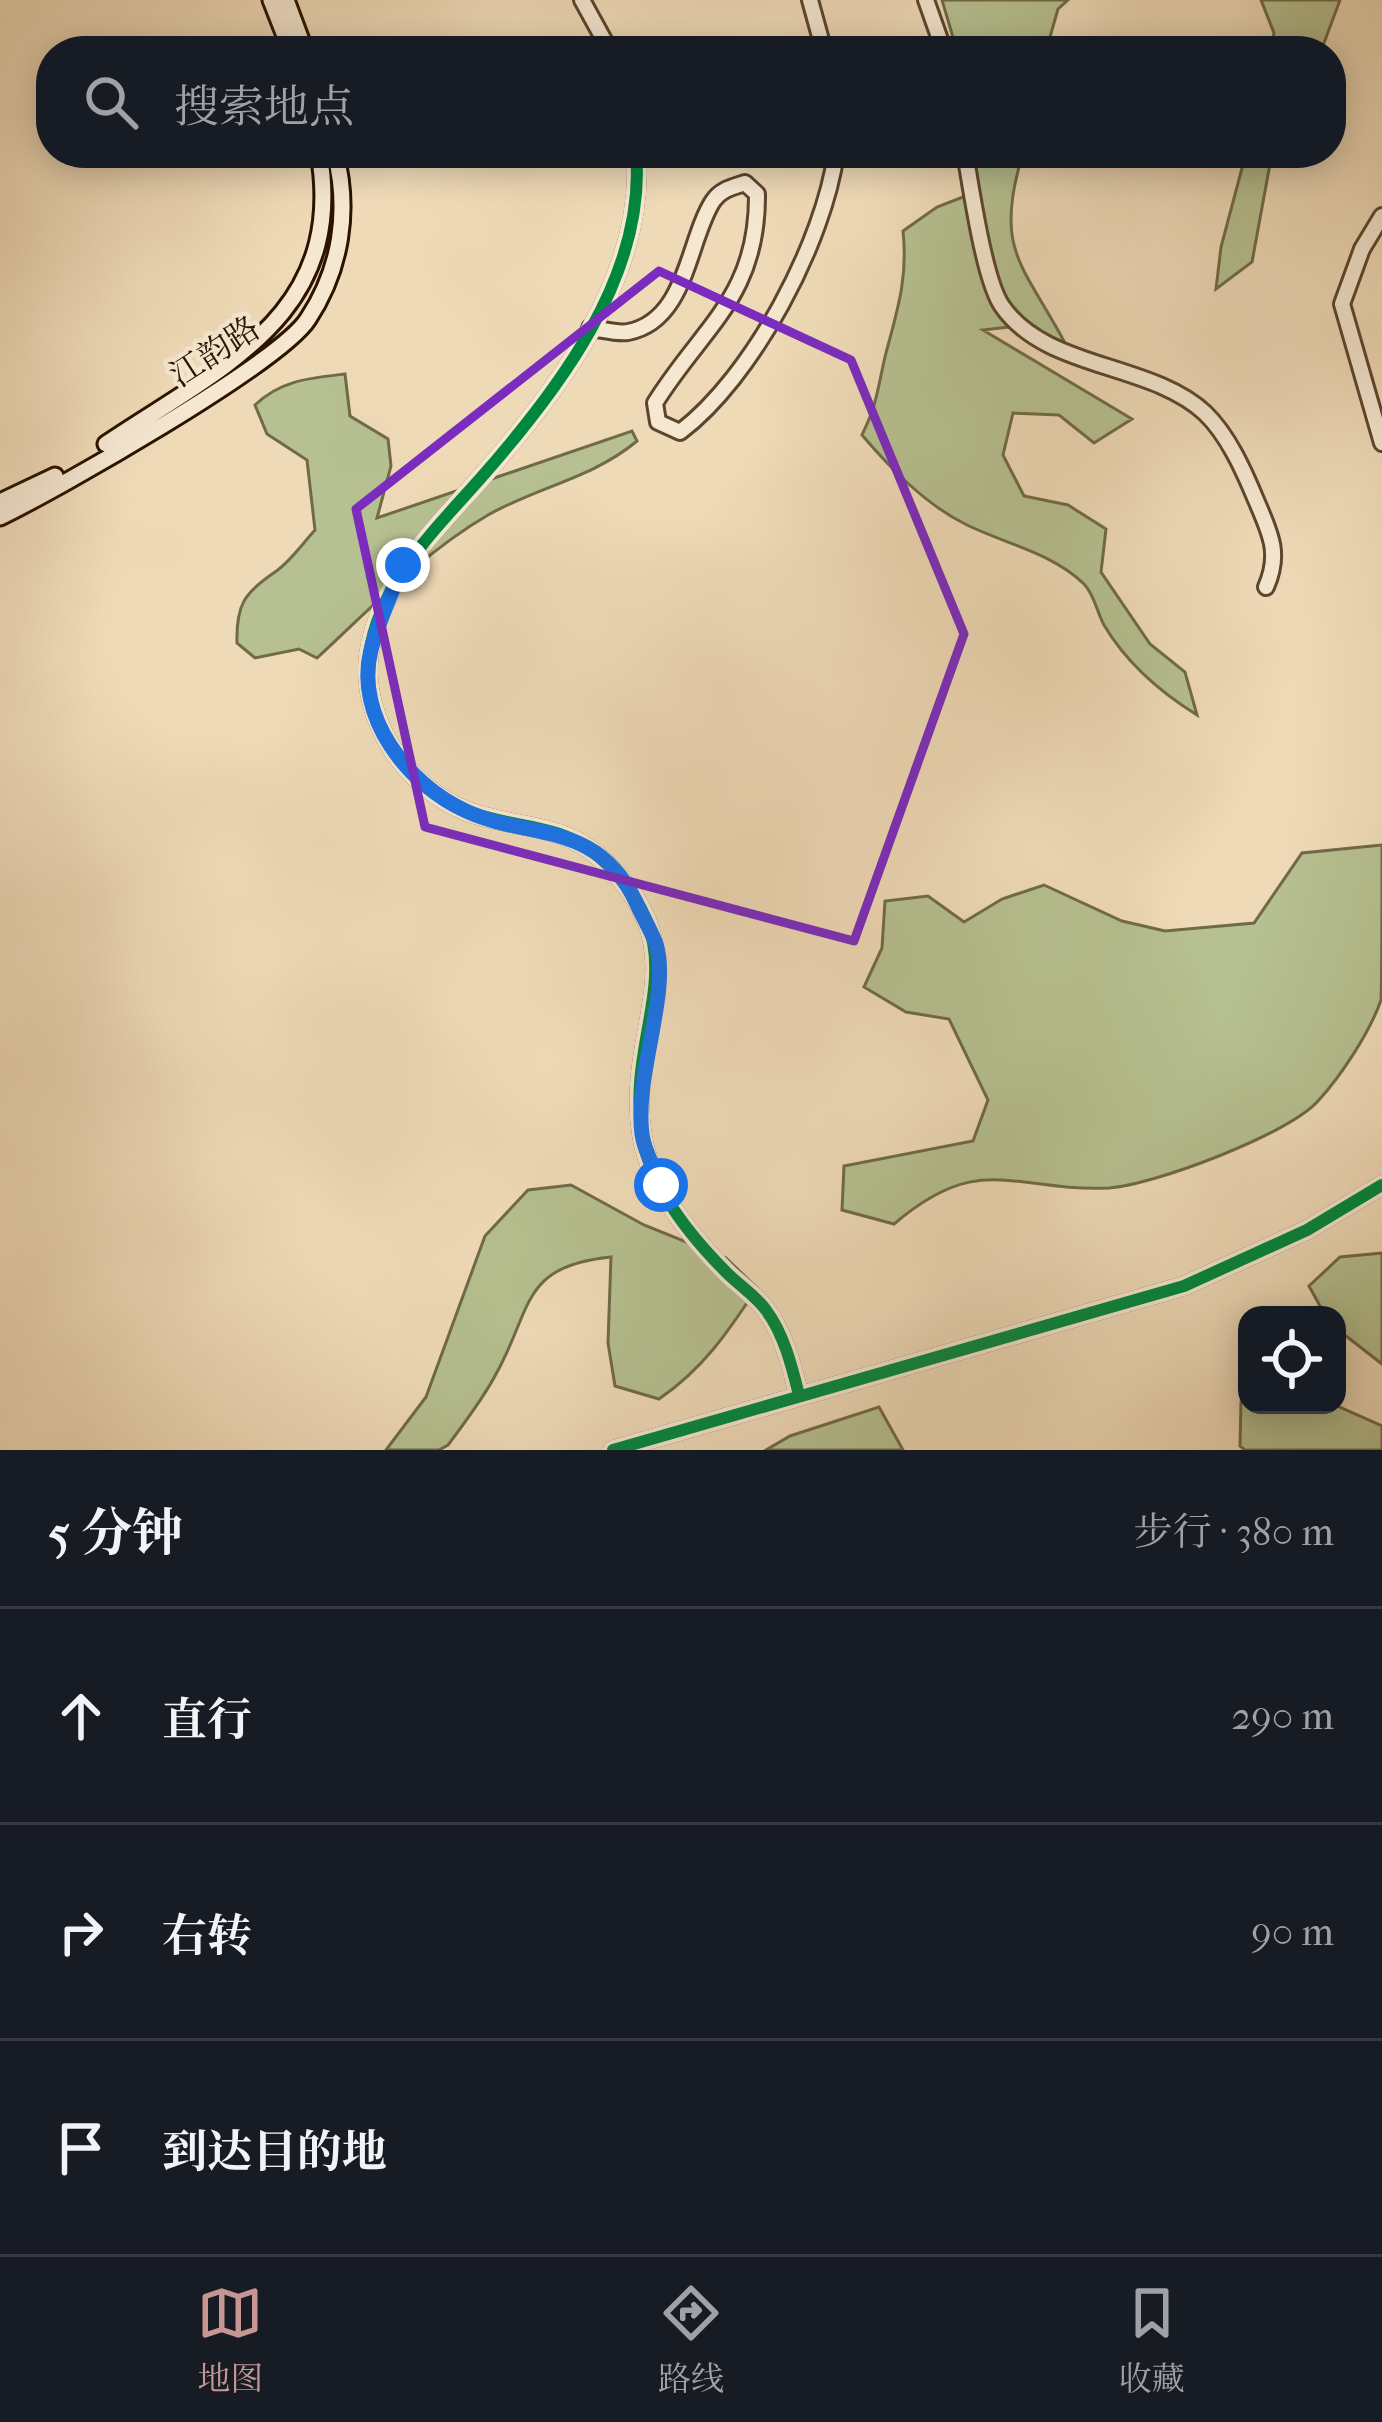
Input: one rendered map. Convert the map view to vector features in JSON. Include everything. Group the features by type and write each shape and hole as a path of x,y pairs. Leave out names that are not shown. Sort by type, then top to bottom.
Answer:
{"main road":[{"path":"271,0 285,36"},
{"path":"286,0 299,36"},
{"name":"江韵路","path":"0,502 67,471 270,333 300,294 313,266 325,188 322,168"},
{"name":"江韵路","path":"0,517 267,358 307,322 332,271 345,222 337,168"}],"street":[{"path":"582,0 602,36"},
{"path":"810,0 820,36"},
{"path":"926,0 939,36"},
{"path":"636,168 636,215 624,258 590,328 509,446 403,565 369,654 372,707 387,744 421,780 466,812 552,830 595,854 632,895 657,947 656,999 642,1064 642,1136 661,1185 686,1228 767,1311 790,1359 799,1395"},
{"path":"590,328 628,332 650,322 691,264 712,202 725,189 746,183 757,194 757,229 732,298 655,403 658,422 680,431 703,415 738,372 800,267 831,191 834,168"},
{"path":"968,168 1001,305 1038,338 1152,384 1204,412 1242,466 1275,545 1276,565 1266,587"},
{"path":"1382,216 1362,248 1342,304 1382,443"},
{"path":"613,1450 1184,1286 1286,1240 1382,1185"}],"highlighted area":[{"path":"659,271 851,360 964,634 854,941 425,827 356,509"}],"green space":[{"path":"942,0 1068,0 1058,9 1050,36 953,36"},
{"path":"1261,0 1340,0 1327,36 1274,33"},
{"path":"972,168 1019,168 1011,212 1017,255 1065,343 1026,325 983,330 1132,419 1094,443 1059,415 1013,413 1003,455 1024,496 1068,505 1106,529 1101,572 1150,644 1185,672 1197,715 1134,665 1104,625 1087,588 1071,573 937,507 862,435 875,403 901,292 903,231 937,207 976,192"},
{"path":"1242,168 1269,168 1252,262 1216,289 1221,247"},
{"path":"345,374 350,416 388,439 391,466 377,518 632,431 637,441 602,464 507,505 464,530 398,582 317,658 299,649 255,658 237,643 244,601 315,530 307,460 267,434 255,405 286,385"},
{"path":"1382,845 1381,1000 1345,1066 1303,1114 1219,1156 1130,1185 1075,1188 975,1181 924,1201 894,1224 842,1210 844,1166 973,1141 988,1100 949,1019 906,1012 864,987 882,948 885,901 928,896 964,922 1002,899 1044,885 1122,921 1165,931 1254,923 1302,853"},
{"path":"571,1185 644,1225 726,1258 757,1288 702,1362 659,1399 615,1386 608,1343 611,1257 560,1270 533,1294 491,1383 448,1445 439,1450 386,1450 426,1397 485,1236 528,1190"},
{"path":"1382,1253 1382,1364 1346,1336 1346,1306 1320,1306 1309,1286 1340,1257"},
{"path":"879,1407 903,1450 766,1450 790,1436"},
{"path":"1346,1410 1382,1426 1382,1450 1245,1450 1240,1446 1241,1414 1346,1414"}],"cycle path":[{"path":"636,168 636,199 627,244 590,330 538,410 397,581 375,628 368,679 372,703 393,750 426,787 469,812 552,832 583,845 630,890 648,924 655,957 639,1095 646,1154 686,1227 772,1319 799,1395"},
{"path":"613,1450 1184,1286 1307,1230 1382,1185"}],"route":[{"path":"403,565 369,654 372,707 387,744 421,780 466,812 552,830 595,854 632,895 657,947 656,999 642,1064 642,1136 661,1185"}]}
